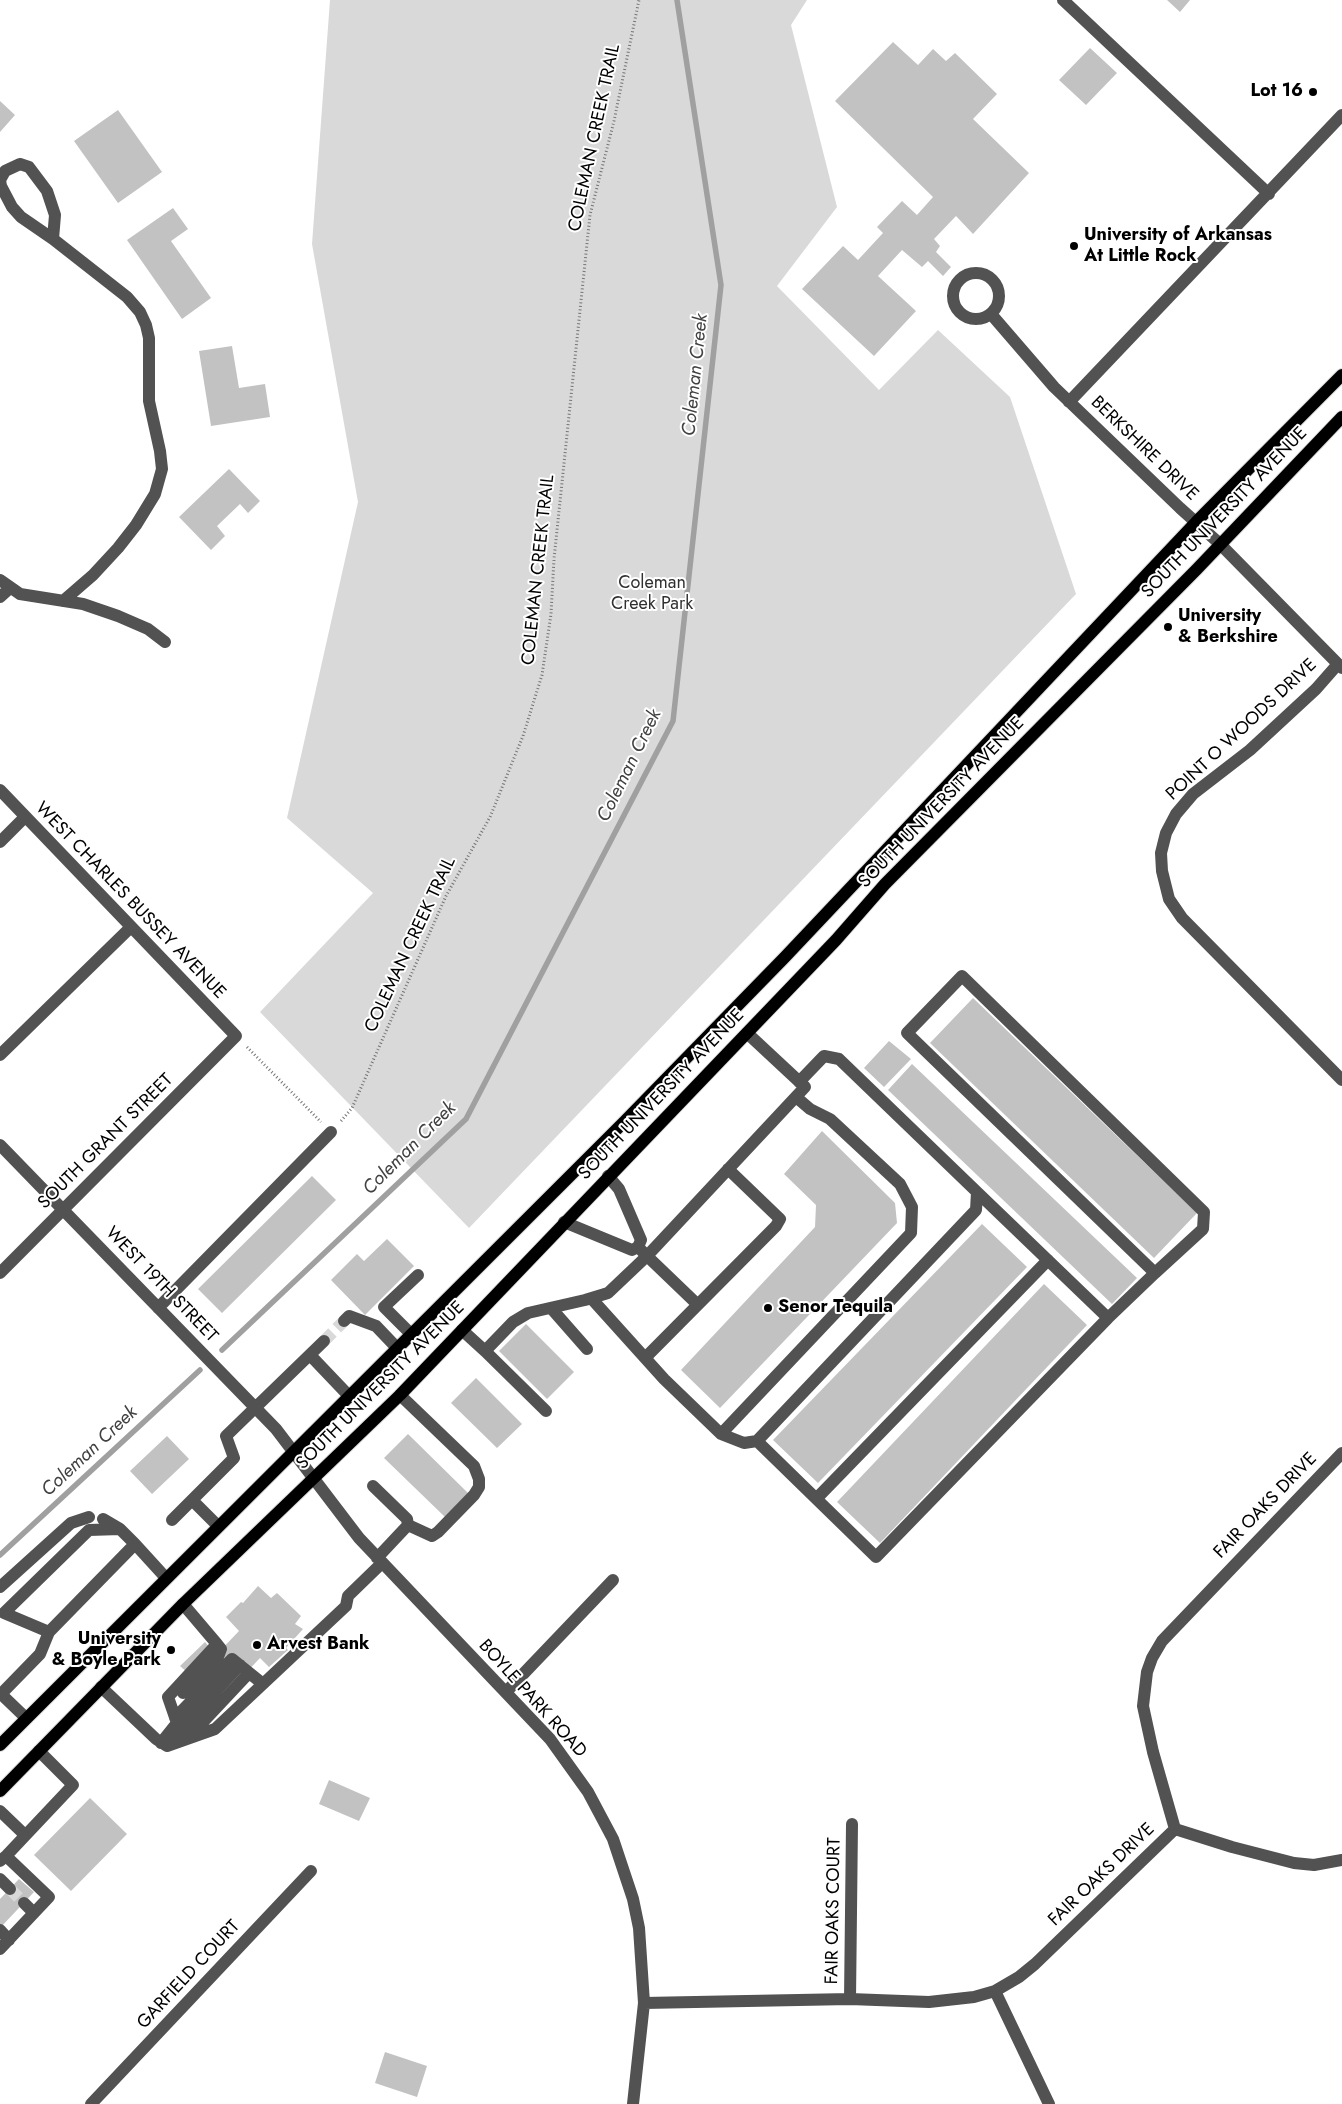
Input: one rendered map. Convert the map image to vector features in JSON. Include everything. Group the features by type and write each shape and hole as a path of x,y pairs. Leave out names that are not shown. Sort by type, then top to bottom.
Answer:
{"main road":[{"name":"SOUTH UNIVERSITY AVENUE","path":"0,1745 272,1471 295,1452 350,1397 785,957 1196,522 1342,375"},
{"name":"SOUTH UNIVERSITY AVENUE","path":"0,1791 183,1604 400,1395 836,940 885,884 1220,544 1342,417"}],"street":[{"path":"1063,0 1269,194"},
{"path":"1069,402 1269,194 1342,115"},
{"path":"53,239 55,216 53,205 39,178 29,167 20,164 5,171 0,180 1,186 12,207 21,217 110,281 140,312 149,338 149,401 162,469 155,494 136,525 118,548 63,601"},
{"name":"BERKSHIRE DRIVE","path":"991,314 1069,402 1220,544 1340,666"},
{"path":"0,597 5,584 20,594 63,601 118,616 148,629 165,642"},
{"name":"POINT O WOODS DRIVE","path":"1340,666 1250,750 1193,794 1176,814 1166,833 1161,853 1162,871 1170,899 1182,918 1342,1080"},
{"name":"WEST CHARLES BUSSEY AVENUE","path":"0,790 236,1036"},
{"path":"0,842 26,817"},
{"path":"0,1055 132,927"},
{"path":"758,1441 876,1557 1108,1318 1203,1229 1204,1212 962,976 906,1033 1155,1273"},
{"path":"485,1351 513,1322 528,1313 608,1293 642,1251 728,1169 796,1097 804,1087 747,1033"},
{"name":"SOUTH GRANT STREET","path":"0,1273 64,1211 236,1036"},
{"path":"799,1082 824,1056 839,1059 1108,1318"},
{"path":"720,1434 911,1234 912,1207 900,1184 830,1119 810,1109 796,1097"},
{"path":"158,1308 331,1132"},
{"name":"WEST 19TH STREET","path":"0,1145 224,1374 295,1452 314,1478"},
{"path":"644,1358 780,1219 728,1169"},
{"path":"608,1176 619,1189 641,1240 642,1251"},
{"path":"591,1298 644,1358 720,1434 744,1443 758,1441 976,1210 977,1192"},
{"path":"564,1222 632,1250 642,1251 697,1304"},
{"path":"817,1498 1048,1260"},
{"path":"411,1334 384,1308 418,1274"},
{"path":"551,1308 586,1349"},
{"path":"344,1321 350,1316 376,1326 397,1348"},
{"path":"462,1330 546,1411"},
{"path":"172,1520 234,1458 226,1436 324,1341"},
{"path":"310,1355 350,1397"},
{"path":"374,1486 407,1520 408,1525 432,1536 474,1495 479,1487 479,1478 474,1466 400,1395"},
{"name":"FAIR OAKS DRIVE","path":"644,2003 850,1999 929,2002 974,1997 995,1991 1019,1977 1035,1964 1175,1829 1153,1752 1143,1706 1147,1672 1152,1658 1162,1640 1342,1453"},
{"name":"BOYLE PARK ROAD","path":"314,1478 379,1561 506,1692 568,1761 588,1792 613,1839 633,1898 639,1928 644,2003 632,2104"},
{"path":"192,1500 218,1526"},
{"path":"0,1587 70,1523 89,1517"},
{"path":"103,1518 120,1529 166,1578"},
{"path":"165,1745 186,1741 214,1729 346,1606 348,1596 408,1525"},
{"path":"49,1632 4,1612 89,1530 120,1529"},
{"path":"26,1718 0,1694 40,1654 49,1632 135,1544"},
{"path":"506,1692 613,1580"},
{"path":"165,1745 177,1723 168,1697 217,1644 183,1604"},
{"path":"175,1718 232,1659 263,1684"},
{"path":"186,1741 245,1669"},
{"path":"165,1745 245,1669"},
{"path":"101,1687 165,1745"},
{"path":"3,1940 49,1897 3,1858 73,1785 39,1751"},
{"path":"0,1811 25,1835"},
{"name":"FAIR OAKS COURT","path":"850,1999 852,1824"},
{"path":"1175,1829 1232,1847 1294,1863 1314,1865 1342,1860"},
{"name":"GARFIELD COURT","path":"91,2104 311,1871"},
{"path":"0,1879 10,1889"},
{"path":"24,1903 34,1913"},
{"path":"995,1991 1049,2104"}],"path":[{"name":"COLEMAN CREEK TRAIL","path":"331,1132 352,1108 446,896 490,817 523,736 542,675 551,614 554,559 590,215 614,121 639,0"},
{"path":"236,1036 331,1132"}],"green space":[{"name":"Coleman Creek Park","path":"330,0 807,0 791,25 837,207 777,286 879,390 938,330 1010,397 1076,594 469,1228 260,1012 373,893 287,818 358,502 312,244"}],"building":[{"path":"1167,0 1190,0 1180,12"},
{"path":"893,42 918,65 933,49 946,61 955,53 997,94 973,119 1029,173 973,234 956,216 934,239 940,246 936,252 951,267 943,276 928,261 922,267 902,250 878,276 916,311 874,356 802,289 843,246 858,260 883,233 877,227 902,201 917,215 933,197 835,101"},
{"path":"1090,48 1117,73 1086,105 1059,80"},
{"path":"0,101 15,115 0,132"},
{"path":"118,110 162,172 118,203 74,141"},
{"path":"173,208 188,229 171,241 211,298 182,319 127,240"},
{"path":"232,346 239,388 265,384 270,417 211,426 199,351"},
{"path":"229,469 260,501 248,513 240,504 217,526 225,536 211,550 179,517"},
{"path":"973,998 1197,1213 1154,1258 930,1043"},
{"path":"889,1041 911,1059 884,1087 864,1068"},
{"path":"912,1064 1137,1278 1112,1304 888,1090"},
{"path":"822,1131 895,1203 897,1223 720,1408 681,1370 815,1227 816,1205 784,1174"},
{"path":"312,1176 336,1200 222,1313 198,1289"},
{"path":"982,1224 1027,1267 818,1483 773,1440"},
{"path":"387,1239 414,1266 365,1315 331,1280 357,1254 364,1261"},
{"path":"1044,1284 1087,1325 880,1543 837,1502"},
{"path":"526,1324 574,1372 547,1399 499,1351"},
{"path":"476,1378 522,1424 497,1448 451,1403"},
{"path":"408,1434 468,1493 445,1517 384,1458"},
{"path":"167,1436 189,1459 152,1494 130,1471"},
{"name":"Arvest Bank","path":"258,1586 271,1598 277,1593 301,1616 295,1624 303,1629 286,1648 288,1650 269,1667 260,1658 241,1678 189,1674 180,1666 205,1642 216,1655 239,1631 226,1617 241,1602 243,1603"},
{"path":"329,1780 370,1798 359,1821 319,1804"},
{"path":"90,1798 127,1834 71,1891 34,1855"},
{"path":"19,1879 34,1892 0,1928 0,1899"},
{"path":"385,2052 427,2066 417,2097 375,2083"}],"waterway":[{"name":"Coleman Creek","path":"222,1350 466,1119 673,721 721,285 677,0"},
{"name":"Coleman Creek","path":"0,1555 200,1370"}],"tunnel":[{"path":"324,1341 344,1321"},
{"path":"10,1889 24,1903"}],"place":[{"name":"Lot 16","path":"1313,92"},
{"name":"University of Arkansas At Little Rock","path":"1074,246"},
{"name":"University & Berkshire","path":"1168,627"},
{"name":"Senor Tequila","path":"768,1308"},
{"name":"Arvest Bank","path":"257,1645"},
{"name":"University & Boyle Park","path":"171,1650"}]}
